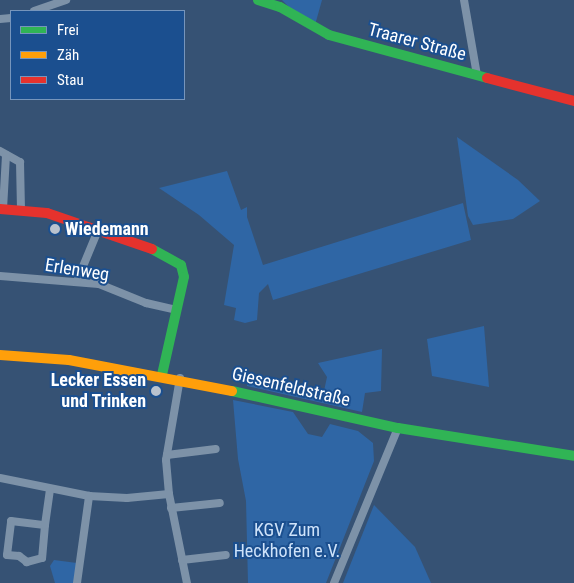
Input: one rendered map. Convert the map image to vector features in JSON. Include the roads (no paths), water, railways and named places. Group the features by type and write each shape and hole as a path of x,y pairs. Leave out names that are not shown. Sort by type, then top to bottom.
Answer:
{"street":[{"path":"37,10 66,0"},
{"name":"Traarer Straße","path":"258,0 279,3 329,35 574,102"},
{"path":"464,0 477,76"},
{"path":"21,210 20,162 3,153 1,209 48,213 166,255 181,265 184,277 162,375"},
{"path":"77,281 98,230"},
{"name":"Erlenweg","path":"0,276 100,284 146,303 176,310"},
{"name":"Giesenfeldstraße","path":"0,355 69,360 180,378 398,428 574,456"},
{"path":"180,378 167,455 169,494 186,583"},
{"path":"334,583 398,428"},
{"path":"167,455 216,449"},
{"path":"0,478 50,490 89,496 128,498 169,494"},
{"path":"46,526 11,521 7,555 19,556 27,562 42,558 46,526 50,490"},
{"path":"77,583 89,496"},
{"path":"172,508 220,503"},
{"path":"182,560 226,556"}],"place":[{"name":"Wiedemann","path":"55,229"},
{"name":"Lecker Essen und Trinken","path":"156,391"}],"park label":[{"name":"KGV Zum Heckhofen e.V.","path":"287,541"}]}
